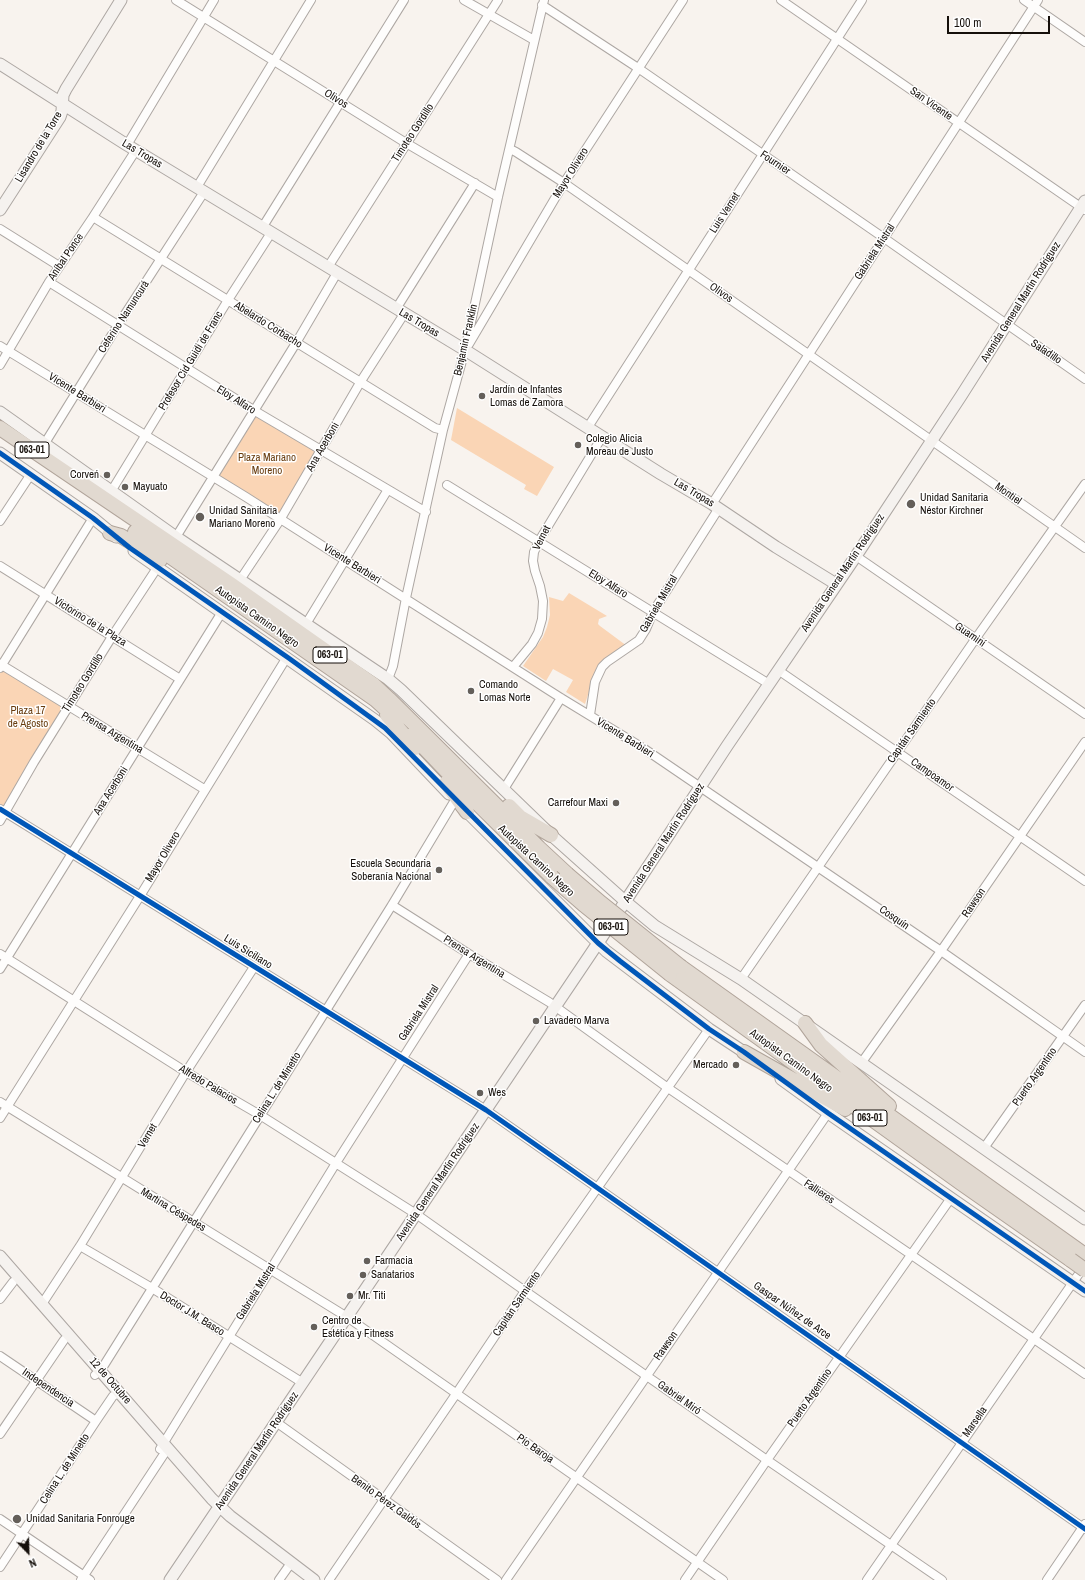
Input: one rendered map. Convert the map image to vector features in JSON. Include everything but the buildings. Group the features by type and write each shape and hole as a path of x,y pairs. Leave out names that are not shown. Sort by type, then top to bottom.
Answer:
{"highway":[{"name":"Autopista Camino Negro","path":"0,428 301,628 374,686 539,848 676,970 961,1183 1078,1255"},
{"name":"Autopista Camino Negro","path":"0,439 376,700 517,844 583,904 676,970 932,1146 1078,1255 1085,1270"},
{"path":"110,533 121,536 199,584 232,599"},
{"path":"240,580 244,586 301,628"},
{"path":"376,700 396,727 449,786 467,812"},
{"path":"416,726 428,732 520,817 551,835"},
{"path":"805,1023 821,1045 932,1146"},
{"path":"744,1052 867,1122 930,1165 961,1183"}],"street":[{"name":"Lisandro de la Torre","path":"0,210 60,117 63,95 120,0"},
{"name":"Olivos","path":"176,0 406,143 498,197"},
{"name":"Aníbal Ponce","path":"0,365 49,282 94,217 214,0"},
{"name":"Ceferino Namuncurá","path":"45,443 118,325 162,258 273,61 311,0"},
{"name":"Profesor Cid Guidi de Franc","path":"112,490 228,300 340,102 404,0"},
{"path":"464,0 534,40"},
{"name":"Timoteo Gordillo","path":"176,537 296,343 333,270 406,143 498,0"},
{"name":"Mayor Olivero","path":"465,350 564,184 683,0"},
{"name":"San Vicente","path":"781,0 958,123 1084,206"},
{"name":"Luis Vernet","path":"588,428 862,0"},
{"path":"1024,0 1036,3 1085,42"},
{"name":"Fournier","path":"543,2 884,238 1006,325"},
{"name":"Benjamin Franklin","path":"388,679 393,666 406,598 444,430 465,350 498,197 543,2"},
{"name":"Gabriela Mistral","path":"590,716 595,682 602,667 639,640 646,629 653,612 715,506 809,355 1036,3"},
{"name":"Las Tropas","path":"0,64 62,102 132,148 465,350 602,437 715,506 776,547 836,584"},
{"name":"Olivos","path":"510,149 564,184 931,440"},
{"name":"Ana Acerboni","path":"240,580 280,520 321,451 400,311 475,184"},
{"name":"Avenida General Martín Rodríguez","path":"170,1580 626,902 778,670 856,556 1084,206"},
{"name":"Abelardo Corbacho","path":"94,217 435,428 444,430"},
{"path":"0,229 60,266"},
{"name":"Eloy Alfaro","path":"49,282 254,411 426,512"},
{"name":"Saladillo","path":"1006,325 1085,379"},
{"name":"Vicente Barbieri","path":"0,346 345,559 513,668 643,748 701,786"},
{"path":"0,412 112,490 176,537 240,580"},
{"name":"Vernet","path":"513,668 532,644 538,633 542,619 542,596 533,560 534,552 539,541 602,437"},
{"name":"Montiel","path":"931,440 1085,548"},
{"path":"0,453 93,518 110,533 157,568 287,656 388,730 455,800 598,943 709,1029 1085,1291"},
{"path":"0,521 31,474"},
{"name":"Capitán Sarmiento","path":"741,979 976,638 1085,484"},
{"name":"Eloy Alfaro","path":"447,485 769,684"},
{"path":"387,490 301,628 388,679 551,835 655,926 741,979 1085,1219"},
{"path":"1,666 93,518"},
{"name":"Guaminí","path":"856,556 1085,714"},
{"name":"Victorino de la Plaza","path":"0,566 113,635 180,679"},
{"name":"Timoteo Gordillo","path":"0,821 3,811 113,635 157,568"},
{"name":"Ana Acerboni","path":"0,969 3,956 72,854 222,612"},
{"name":"Mayor Olivero","path":"0,1118 4,1105 74,1001 287,656"},
{"name":"Prensa Argentina","path":"1,666 204,789"},
{"name":"Campoamor","path":"778,670 1085,881"},
{"path":"504,789 561,698"},
{"name":"Rawson","path":"862,1062 941,951 1085,742"},
{"name":"Cosquín","path":"701,786 1085,1052"},
{"name":"Celina L. de Minetto","path":"98,1372 326,1011 455,800"},
{"name":"Luis Siciliano","path":"3,811 486,1110"},
{"name":"Prensa Argentina","path":"392,905 555,1007"},
{"name":"Gabriela Mistral","path":"85,1578 229,1337 336,1163 469,954"},
{"name":"Alfredo Palacios","path":"3,956 186,1072 260,1115 416,1214"},
{"name":"Vernet","path":"42,1304 122,1179 186,1072 254,967"},
{"name":"Puerto Argentino","path":"984,1148 1085,1005"},
{"name":"Fallieres","path":"555,1007 789,1172 1085,1374"},
{"name":"Capitán Sarmiento","path":"329,1580 525,1292 709,1029"},
{"name":"Martina Céspedes","path":"4,1105 270,1271 347,1317"},
{"name":"Gaspar Núñez de Arce","path":"486,1110 960,1443 1084,1527"},
{"name":"Rawson","path":"506,1580 646,1375 789,1172 828,1113"},
{"name":"Puerto Argentino","path":"685,1580 766,1460 951,1198"},
{"name":"Gabriel Miró","path":"416,1214 766,1460 942,1580"},
{"name":"Doctor J.M. Basco","path":"80,1246 152,1288 303,1383"},
{"name":"12 de Octubre","path":"0,1256 42,1304 116,1394 218,1510 289,1565"},
{"name":"Marsella","path":"866,1580 1085,1265"},
{"name":"12 de Octubre","path":"0,1267 64,1340 98,1372"},
{"path":"0,1299 13,1282"},
{"name":"Pío Baroja","path":"347,1317 723,1580"},
{"path":"0,1434 64,1340"},
{"name":"Independencia","path":"0,1356 96,1421"},
{"name":"Celina L. de Minetto","path":"0,1567 96,1421 116,1394"},
{"name":"Benito Pérez Galdós","path":"276,1422 497,1580"},
{"path":"0,1519 85,1578"},
{"path":"1047,1580 1084,1527"},
{"path":"279,1580 289,1565"},
{"path":"289,1565 304,1580"},
{"path":"289,1565 314,1580"}],"green space":[{"path":"457,408 554,467 537,496 524,489 526,485 451,440"},
{"name":"Plaza Mariano Moreno","path":"255,411 321,451 281,517 212,477"},
{"path":"569,593 607,616 599,619 598,624 627,646 604,660 597,667 585,704 566,692 573,680 553,669 546,681 523,666 543,637 547,627 550,615 549,597 563,601"},
{"name":"Plaza 17 de Agosto","path":"0,668 68,707 5,812 0,809"}],"cycle path":[{"path":"0,453 93,518 130,548 290,659 385,728 598,943 620,961 709,1029 1085,1291"},
{"path":"0,809 486,1110 1085,1529"}],"place":[{"name":"Jardín de Infantes Lomas de Zamora","path":"482,396"},
{"name":"Colegio Alicia Moreau de Justo","path":"578,445"},
{"name":"Corveń","path":"107,475"},
{"name":"Mayuato","path":"125,487"},
{"name":"Unidad Sanitaria Néstor Kirchner","path":"911,504"},
{"name":"Unidad Sanitaria Mariano Moreno","path":"200,517"},
{"name":"Comando Lomas Norte","path":"471,691"},
{"name":"Carrefour Maxi","path":"616,803"},
{"name":"Escuela Secundaria Soberanía Nacional","path":"439,870"},
{"name":"Lavadero Marva","path":"536,1021"},
{"name":"Mercado","path":"736,1065"},
{"name":"Wes","path":"480,1093"},
{"name":"Farmacia","path":"367,1261"},
{"name":"Sanatarios","path":"363,1275"},
{"name":"Mr. Titi","path":"350,1296"},
{"name":"Centro de Estética y Fitness","path":"314,1327"},
{"name":"Unidad Sanitaria Fonrouge","path":"17,1519"}]}
